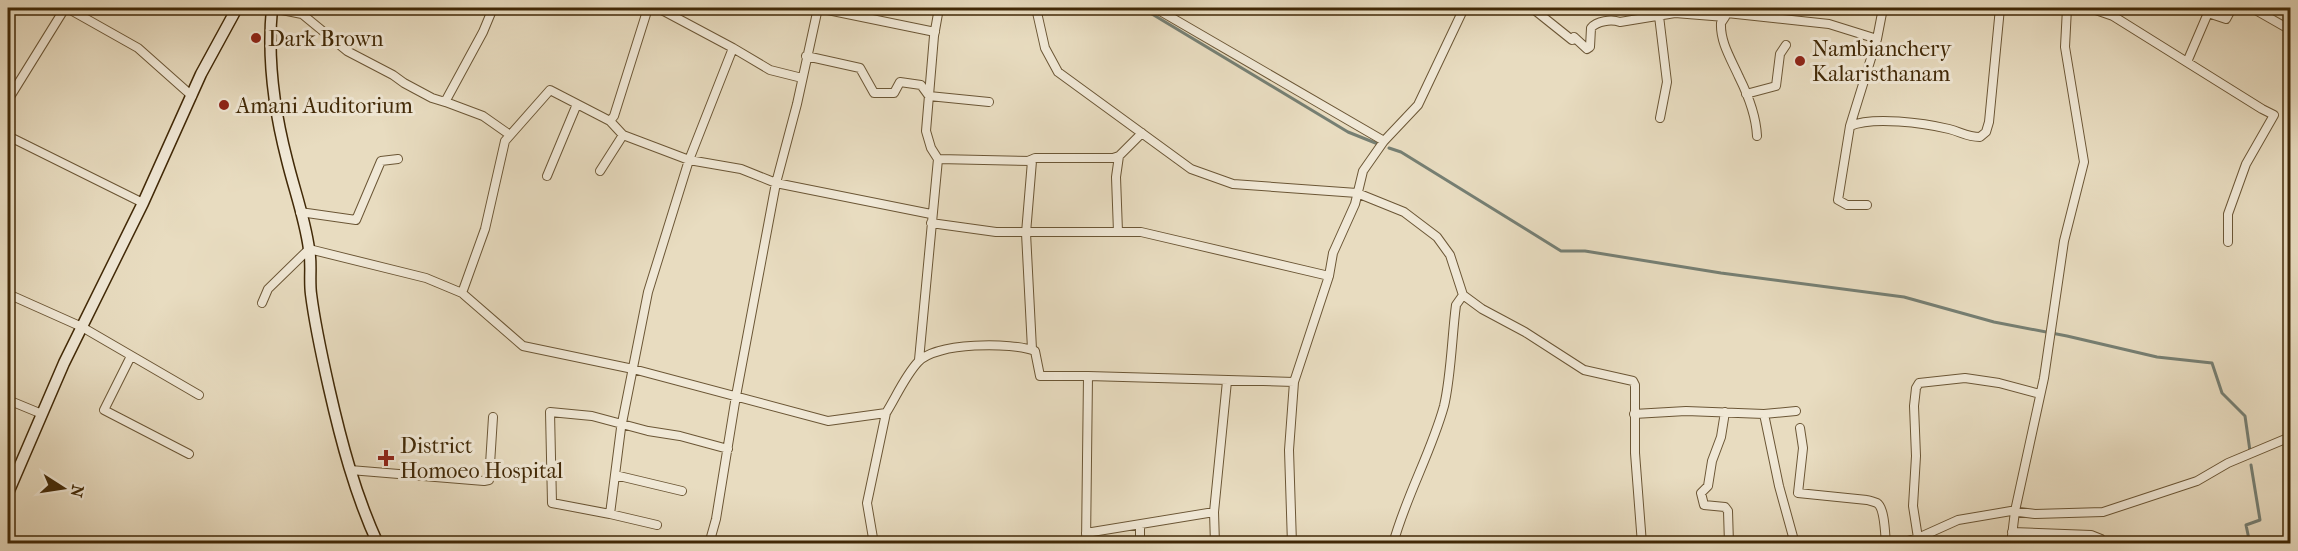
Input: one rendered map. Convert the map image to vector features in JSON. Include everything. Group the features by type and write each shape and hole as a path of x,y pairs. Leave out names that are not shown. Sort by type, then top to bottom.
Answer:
{"main road":[{"path":"8,493 82,327 192,96 237,8"},
{"path":"272,8 271,74 284,147 309,249 311,292 318,339 350,471 364,514 378,543"}],"street":[{"path":"8,100 66,8 138,48 192,96"},
{"path":"272,8 302,14 347,51 432,98 483,116 510,135"},
{"path":"443,102 483,32 493,8"},
{"path":"610,121 614,116 648,8"},
{"path":"658,8 770,70 802,78"},
{"path":"710,543 776,183 818,8 935,32"},
{"path":"874,543 867,502 886,413 919,360 938,159 931,148 926,131 939,8"},
{"path":"1036,8 1045,48 1058,72 1191,169 1233,184 1357,193 1404,212 1437,237 1450,255 1463,295 1482,309 1525,332 1584,370 1633,381 1642,543"},
{"path":"1155,8 1384,141"},
{"path":"1292,543 1289,450 1294,382 1329,276 1333,253 1357,193 1363,171 1384,141 1418,105 1464,8"},
{"path":"1532,8 1572,40 1574,37 1587,49 1590,47 1591,28 1595,24 1675,13 1727,12 1829,24 1877,39"},
{"path":"1867,205 1847,205 1838,200 1850,126 1877,39 1882,8"},
{"path":"1850,126 1860,122 1903,123 1950,129 1967,136 1980,137 1986,132 1989,122 2000,8"},
{"path":"2011,543 2015,511 2040,394 2064,241 2084,162 2065,47 2067,8"},
{"path":"2090,8 2113,16 2274,115 2247,164 2228,214 2228,242"},
{"path":"2187,62 2208,13 2226,19 2232,8"},
{"path":"2252,8 2287,28"},
{"path":"1727,12 1721,23 1722,39 1754,114 1757,136"},
{"path":"1659,16 1667,82 1660,118"},
{"path":"1746,94 1776,86 1780,54 1786,45"},
{"path":"610,514 622,423 648,292 689,160 733,48"},
{"path":"806,56 860,68 874,93 894,93 900,82 921,85 929,96 989,102"},
{"path":"462,293 485,229 505,141 550,90 610,121 623,135 689,160 741,169 776,183 996,232 1141,232 1329,276"},
{"path":"547,176 577,104"},
{"path":"1027,161 1035,158 1113,158 1119,156 1142,133"},
{"path":"600,171 623,135"},
{"path":"8,136 143,203"},
{"path":"1118,232 1116,177 1119,156"},
{"path":"300,212 356,220 381,161 398,159"},
{"path":"938,159 1032,161 1026,233 1032,349 1035,351 1040,376 1294,382"},
{"path":"262,303 268,289 309,249 426,278 462,293 523,346 633,369 828,421 886,413"},
{"path":"8,294 82,327 199,395"},
{"path":"1393,543 1400,516 1435,433 1444,404 1456,305 1463,295"},
{"path":"919,360 947,349 964,346 993,345 1032,349"},
{"path":"131,356 104,410 189,454"},
{"path":"1086,543 1088,376"},
{"path":"1916,540 1913,506 1916,456 1914,406 1916,388 1919,383 1965,378 1999,383 2040,394"},
{"path":"1215,543 1214,512 1227,381"},
{"path":"8,400 42,414"},
{"path":"1634,414 1686,411 1764,414 1796,411"},
{"path":"657,525 552,502 550,412 592,416 728,449"},
{"path":"1725,412 1721,437 1712,461 1707,486 1701,493 1704,505 1725,507 1728,511 1729,543"},
{"path":"1764,414 1779,486 1795,543"},
{"path":"350,471 489,480 493,417"},
{"path":"1800,428 1803,448 1798,493 1877,503 1881,507 1886,543"},
{"path":"1897,543 1916,540 1958,520 2015,511 2042,514 2103,512 2197,481 2228,463 2290,437"},
{"path":"615,475 682,491"},
{"path":"1086,533 1214,512"},
{"path":"1140,525 1140,543"},
{"path":"2012,532 2091,535 2101,538 2105,543"}],"waterway":[{"path":"1142,8 1348,132 1378,144"},
{"path":"1389,148 1401,152 1561,251 1585,251 1721,273 1904,297 1994,322 2157,357 2212,363 2222,393 2245,416 2250,451"},
{"path":"2250,544 2246,525 2260,520 2251,465"}],"place":[{"name":"Dark Brown","path":"256,38"},
{"name":"Nambianchery Kalaristhanam","path":"1800,61"},
{"name":"Amani Auditorium","path":"224,105"},
{"name":"District Homoeo Hospital","path":"386,458"}]}
